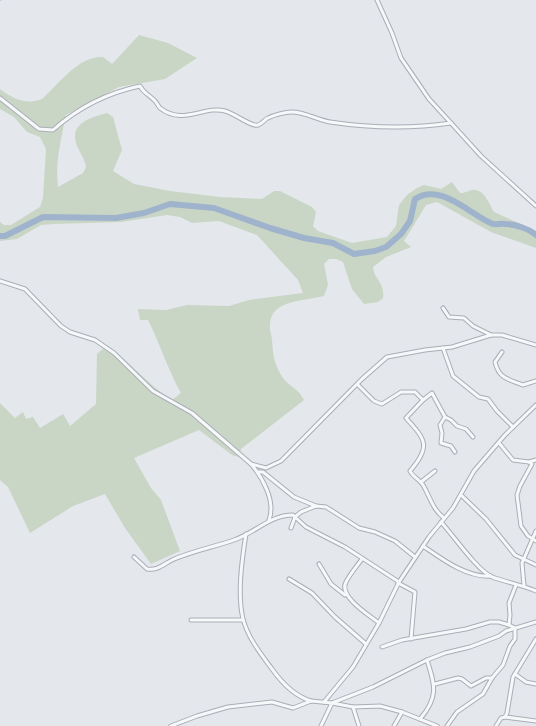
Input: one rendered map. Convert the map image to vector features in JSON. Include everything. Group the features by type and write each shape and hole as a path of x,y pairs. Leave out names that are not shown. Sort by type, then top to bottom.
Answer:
{"street":[{"path":"377,0 402,58 429,99 481,156 536,206"},
{"path":"0,98 39,129 53,130 71,114 116,91 140,86 143,92 155,100 160,108 176,115 192,116 220,110 232,113 252,125 258,125 268,118 291,112 311,115 324,121 378,128 404,128 451,123"},
{"path":"0,281 26,289 61,326 70,332 95,340 114,353 136,372 137,377 153,391 192,413 251,464 258,472 269,496 272,510 269,520"},
{"path":"443,308 449,317 464,318 473,326 491,335"},
{"path":"251,464 266,468 281,462 358,384 387,357 443,348 491,335 502,335 536,345"},
{"path":"443,348 453,376 479,397 488,399 513,427"},
{"path":"502,352 495,362 497,371 501,376 523,385 536,380"},
{"path":"358,384 374,401 382,404 401,392 415,392 424,400"},
{"path":"444,518 439,515 421,482 410,471 418,462 422,450 423,436 406,418 432,393 445,417 457,426 466,428 473,437"},
{"path":"324,702 348,675 379,623 398,583 423,546 461,495 474,472 513,427 536,405"},
{"path":"445,417 440,425 442,433 441,443 451,446 455,452"},
{"path":"499,443 513,460 529,462 536,460"},
{"path":"529,462 532,464 520,486 517,495 521,526 534,540"},
{"path":"421,482 434,471"},
{"path":"258,472 263,472 294,497 316,506 326,507 359,528 386,537 416,557"},
{"path":"461,495 486,519 515,555 536,565"},
{"path":"291,528 295,517 301,512 316,506"},
{"path":"134,557 147,569 151,570 172,560 222,542 234,540 269,520 285,515 293,515 306,527 345,546 362,558 363,557 398,583 415,592 411,639"},
{"path":"441,522 471,558 491,576 536,591"},
{"path":"524,586 521,570 524,560 534,540 536,531"},
{"path":"246,534 240,568 243,620 260,655 280,682 302,699 332,702 354,707 380,706 402,712 437,726"},
{"path":"423,546 456,567 486,577 491,576"},
{"path":"346,596 344,589 345,583 362,558"},
{"path":"319,564 331,584 379,623"},
{"path":"289,579 312,593 335,617 366,644"},
{"path":"508,625 510,615 509,603 516,585"},
{"path":"191,620 243,620"},
{"path":"382,647 411,639 466,629 490,622 499,622 515,628"},
{"path":"321,726 332,702 373,687 427,660 445,653 470,647 515,628 536,622"},
{"path":"447,726 457,712 483,694 492,678 503,665 510,646 515,639 515,628"},
{"path":"505,717 509,705 513,677 536,639"},
{"path":"420,719 431,706 434,684 427,660"},
{"path":"515,674 526,682 536,684"},
{"path":"434,684 458,678 462,679 471,686 486,678 492,678"},
{"path":"171,726 197,716 228,707 272,702 293,708 311,701"},
{"path":"354,707 359,726"},
{"path":"394,726 402,712"},
{"path":"496,726 501,718 505,717 536,721"}],"green space":[{"path":"139,35 168,43 197,58 165,79 119,87 66,115 60,142 57,168 58,187 83,173 86,167 76,141 75,134 77,129 86,120 107,113 113,117 122,150 113,171 134,184 170,191 220,197 262,199 274,191 280,191 312,207 316,212 313,226 318,231 352,243 387,237 396,226 399,205 407,195 417,188 424,185 441,189 452,182 460,193 472,190 480,191 486,197 494,212 536,231 536,248 491,232 437,202 426,205 404,241 411,247 386,257 373,267 375,275 382,288 383,298 378,302 364,304 352,289 343,262 336,259 329,259 324,264 328,285 324,296 282,306 276,310 272,316 270,325 274,355 278,369 288,384 297,390 304,400 241,449 239,457 232,455 199,430 134,458 151,488 161,500 180,551 151,564 125,528 105,494 73,506 30,533 8,487 0,480 0,403 15,418 23,412 26,419 33,417 40,428 63,414 70,426 96,404 97,354 107,345 163,394 172,400 181,393 148,320 140,320 138,309 166,310 187,305 229,306 249,300 303,293 298,280 257,235 219,221 192,223 180,217 167,215 121,222 41,225 17,239 0,241 0,222 4,225 11,225 40,207 43,198 46,149 40,137 27,132 14,117 0,109 0,89 10,96 20,100 37,101 42,99 70,72 85,61 103,57 112,64"}],"waterway":[{"path":"0,236 5,236 43,217 116,218 144,213 170,204 214,208 270,228 304,238 333,243 354,254 375,251 386,247 401,234 410,221 415,199 425,195 435,194 455,202 493,224 509,224 517,226 536,235"}]}
